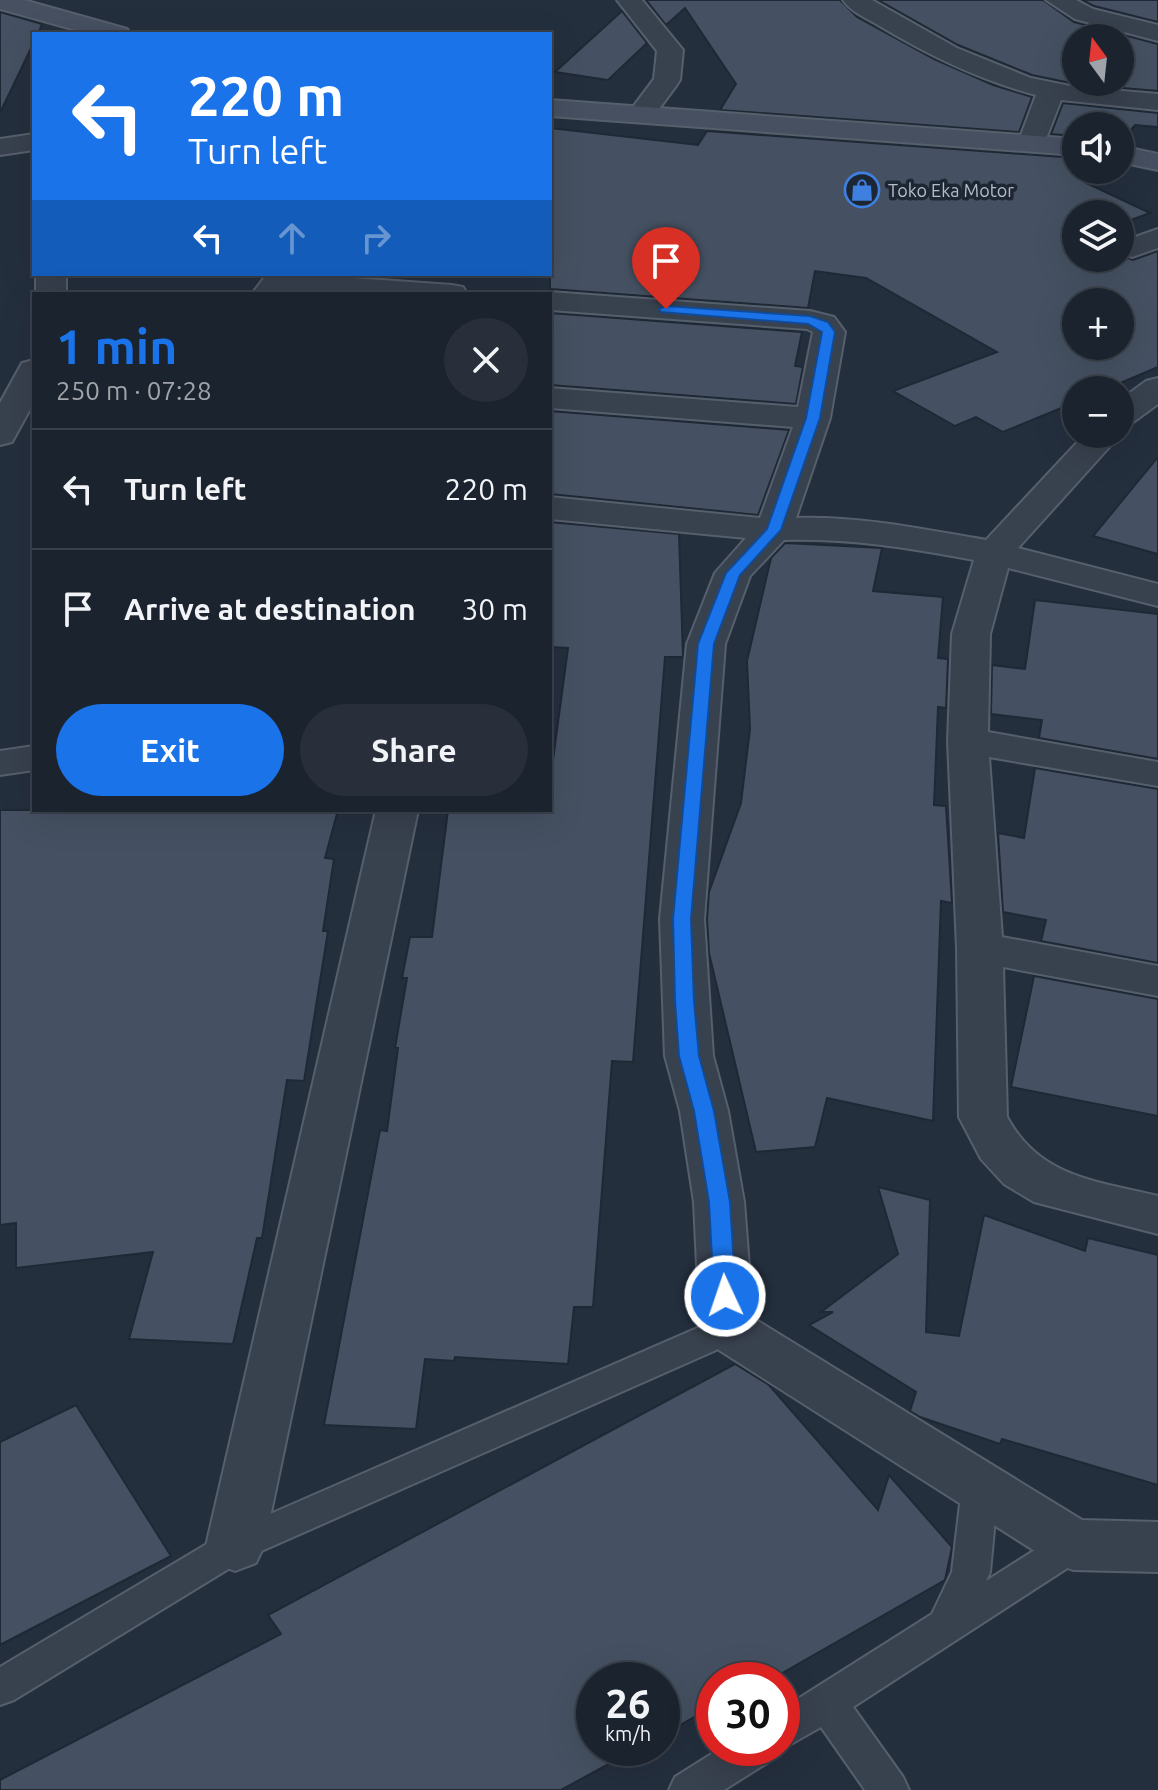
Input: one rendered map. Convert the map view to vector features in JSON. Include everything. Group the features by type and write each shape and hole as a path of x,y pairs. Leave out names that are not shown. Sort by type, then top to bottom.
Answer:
{"street":[{"path":"629,0 670,50 667,80 640,115"},
{"path":"855,0 916,39 1006,79 1051,91 1158,102"},
{"path":"1058,0 1084,14 1158,33"},
{"path":"0,1 111,32"},
{"path":"1032,143 1051,91"},
{"path":"552,108 1062,146"},
{"path":"0,147 32,142"},
{"path":"1134,157 1158,162"},
{"path":"269,292 275,285 294,283 423,292"},
{"path":"552,301 818,322 829,332 813,418 774,530 733,573 706,644 682,919 689,1056 704,1111 719,1202 727,1328 1073,1545 1158,1547"},
{"path":"0,435 32,374"},
{"path":"1134,406 1158,388"},
{"path":"552,398 813,418"},
{"path":"1091,448 994,553 971,634 968,741 980,948 983,1117 998,1146 1022,1171 1052,1189 1158,1215"},
{"path":"552,508 774,530 830,528 899,535 994,553 1158,595"},
{"path":"968,741 1158,774"},
{"path":"0,763 32,758"},
{"path":"235,1546 397,812"},
{"path":"980,948 1158,981"}],"lane":[{"path":"0,1688 235,1546 702,1342 727,1328"},
{"path":"946,1627 971,1572 980,1487"},
{"path":"800,1720 1073,1545"},
{"path":"827,1703 889,1790"},
{"path":"689,1790 727,1766"}],"building":[{"path":"646,0 840,0 857,17 934,59 993,85 1032,97 1019,132 720,110 736,84 685,8 666,25"},
{"path":"878,0 1043,0 1082,24 1062,24 1062,81 1032,75 958,45"},
{"path":"1082,0 1158,0 1158,22 1094,6"},
{"path":"622,11 647,43 608,80 555,72"},
{"path":"0,12 42,24 39,32 32,32 32,46 0,113"},
{"path":"1134,38 1158,44 1158,91 1134,89"},
{"path":"1063,103 1158,113 1158,127 1134,126 1134,112 1062,112 1062,135 1051,134"},
{"path":"552,128 698,145 707,131 1062,157 1062,184 1088,184 1122,200 1062,200 1062,272 1134,272 1134,260 1158,251 1158,367 1134,377 1062,376 1062,408 1003,432 976,417 955,426 893,391 997,352 866,278 815,271 808,308 550,289"},
{"path":"1134,206 1150,213 1134,219"},
{"path":"552,313 802,332 795,366 803,367 796,404 552,385"},
{"path":"552,411 789,430 758,515 552,494"},
{"path":"1158,457 1158,554 1093,536"},
{"path":"552,522 679,534 683,657 665,657 633,1062 612,1061 593,1307 574,1307 568,1364 455,1357 454,1361 425,1359 416,1429 324,1425 380,1130 387,1131 398,1048 395,1048 407,978 402,978 410,937 432,937 448,812 552,812 552,767 568,648 552,647"},
{"path":"785,543 882,548 873,591 943,597 938,658 948,659 946,708 938,707 934,805 946,806 952,903 941,901 933,1121 827,1098 815,1147 756,1152 709,953 707,919 709,892 741,803 750,729 747,661 771,558"},
{"path":"1035,600 1158,614 1158,759 1039,738 1042,720 991,714 992,665 1025,669"},
{"path":"1035,768 1158,789 1158,963 1041,941 1046,920 1003,912 998,833 1024,838"},
{"path":"0,810 337,812 325,858 334,859 323,931 328,931 304,1081 287,1080 262,1238 257,1238 233,1344 129,1339 153,1252 16,1268 16,1223 0,1225"},
{"path":"1034,976 1158,999 1158,1116 1011,1087"},
{"path":"878,1187 930,1200 926,1332 959,1336 984,1215 1085,1251 1088,1238 1158,1255 1158,1485 1002,1439 1000,1444 920,1417 910,1411 916,1392 809,1325 833,1312 821,1312 898,1254"},
{"path":"735,1364 769,1385 878,1510 889,1475 952,1547 945,1580 800,1663 696,1662 696,1716 680,1725 680,1662 576,1662 576,1766 605,1766 561,1790 0,1790 0,1780 281,1634 268,1615"},
{"path":"76,1405 171,1556 0,1645 0,1442"}],"place":[{"name":"Toko Eka Motor","path":"862,190"}],"route":[{"path":"666,309 810,320 823,324 829,332 813,418 774,530 733,573 706,644 682,919 684,1001 689,1056 704,1111 719,1202 725,1296"}]}
